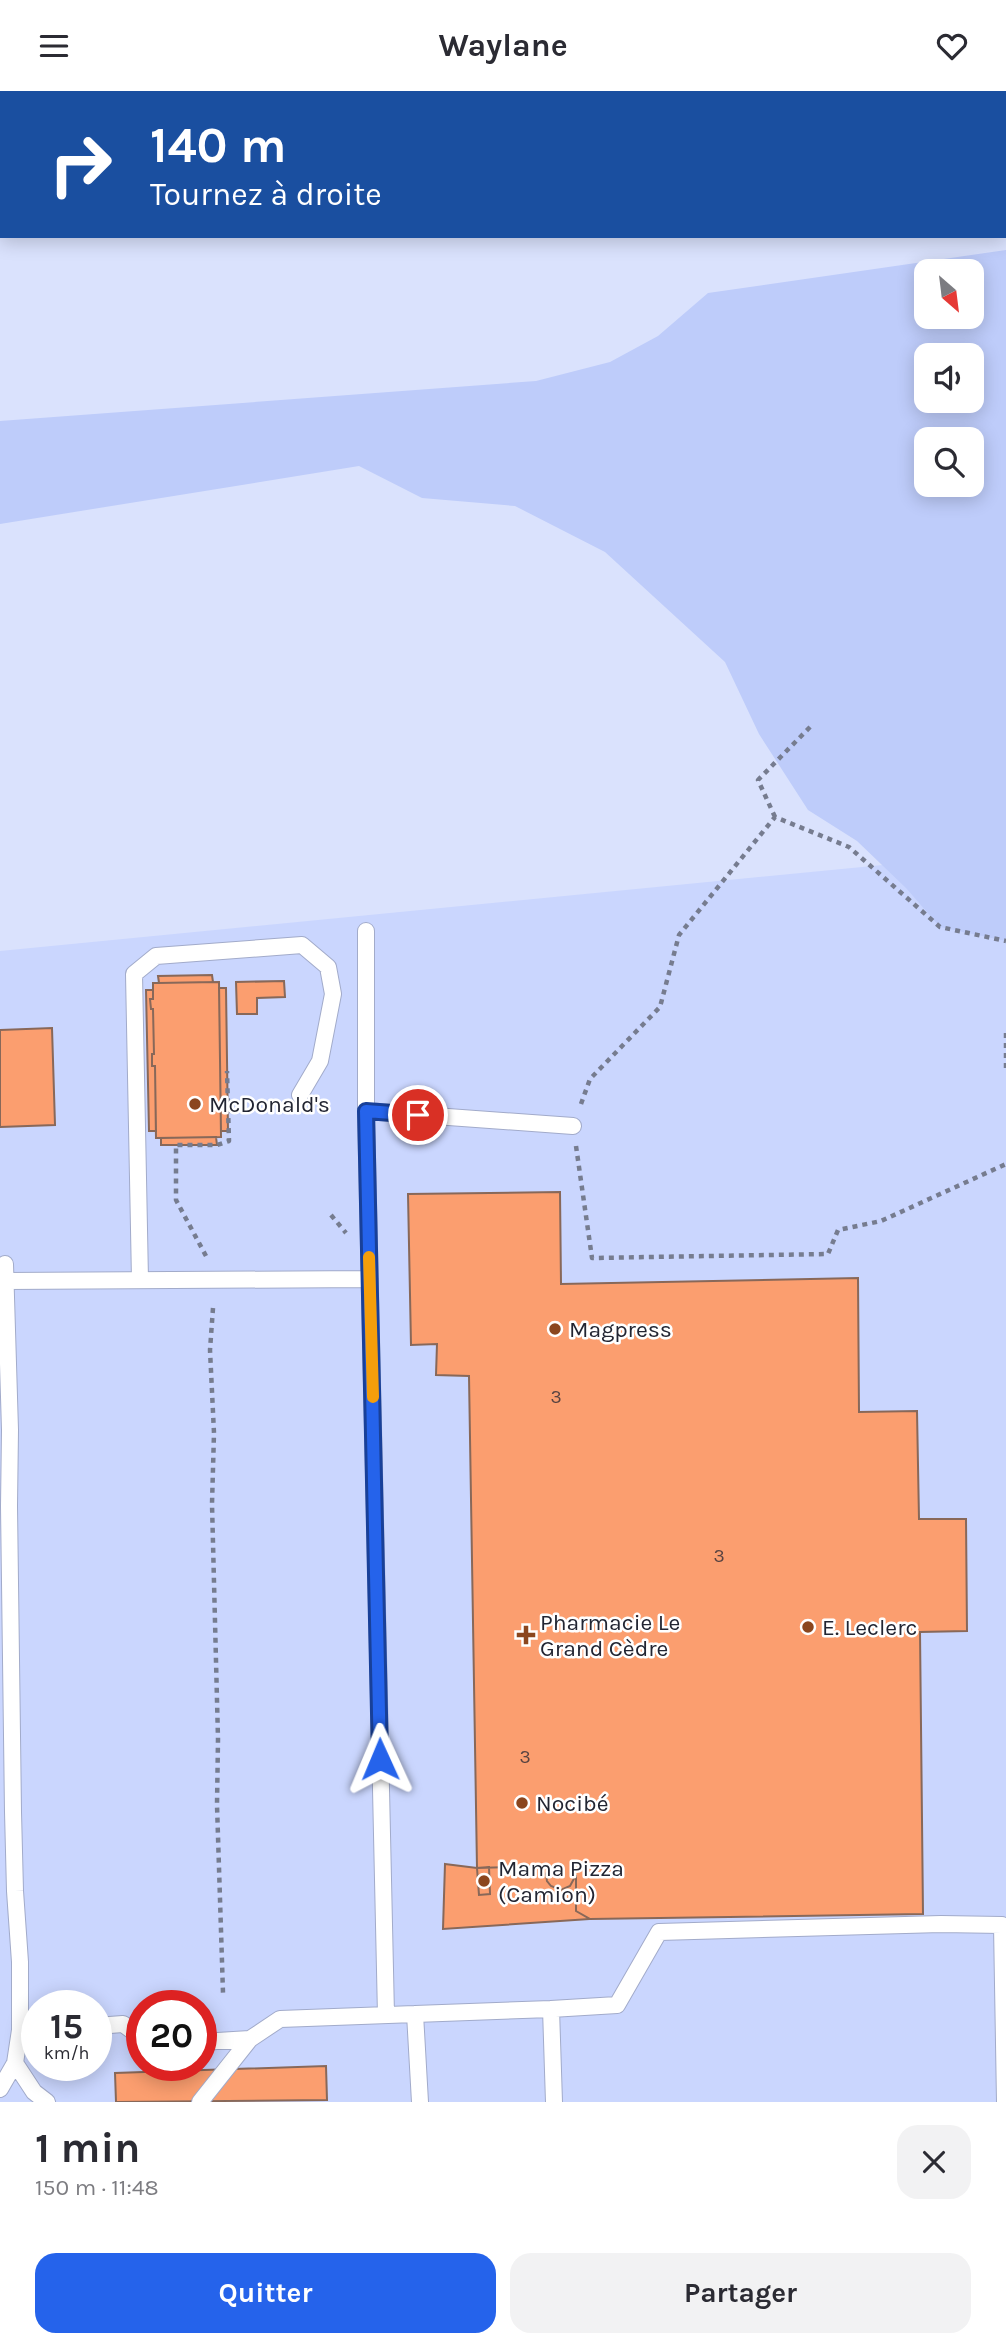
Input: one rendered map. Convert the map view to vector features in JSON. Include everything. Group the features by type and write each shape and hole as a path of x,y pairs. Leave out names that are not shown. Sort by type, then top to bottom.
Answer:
{"lane":[{"path":"366,931 366,1111 386,2015"},
{"path":"140,1280 134,974 156,955 302,945 328,967 333,994 320,1061 300,1095"},
{"path":"366,1111 573,1126"},
{"path":"23,1990 15,1891 10,1430 5,1272 140,1280 370,1279"},
{"path":"201,2102 250,2039 280,2019 617,2005 659,1932 941,1924 1002,1926 1005,2102"},
{"path":"551,2009 554,2102"},
{"path":"415,2014 421,2102"},
{"path":"217,2041 250,2039"},
{"path":"0,2089 21,2048"},
{"path":"15,2063 34,2092 47,2102"}],"path":[{"path":"813,724 758,780 775,817 849,847 940,927 1006,941"},
{"path":"775,817 678,935 660,1007 590,1079 573,1126 592,1258 828,1254 838,1230 881,1221 1006,1164"},
{"path":"1006,1033 1006,1072"},
{"path":"210,1263 176,1201 176,1145 216,1145 229,1141 227,1071"},
{"path":"212,1308 212,1504 223,1993"}],"shaded area":[{"path":"1006,250 1006,941 940,927 906,888 857,841 808,810 759,734 725,662 605,552 515,506 422,498 359,466 0,524 0,421 536,381 610,362 658,336 708,293 914,263 914,329 984,329 984,259 944,259"},
{"path":"1006,853 1006,2102 0,2102 0,951"}],"building":[{"path":"212,975 213,982 159,983 158,976"},
{"path":"284,981 285,997 257,998 257,1014 237,1014 236,982"},
{"path":"219,982 221,1137 156,1138 155,1066 152,1066 153,1009 150,999 153,999 153,983"},
{"path":"219,988 226,988 228,1131 221,1131"},
{"path":"146,990 153,990 153,999 150,999 153,1009 152,1066 155,1066 156,1131 149,1131"},
{"path":"52,1028 55,1125 0,1127 0,1030"},
{"path":"216,1137 217,1145 161,1145 161,1138"},
{"path":"560,1192 561,1284 858,1278 859,1412 917,1411 919,1519 966,1519 967,1631 920,1632 923,1914 590,1919 576,1911 576,1875 570,1886 561,1890 547,1881 546,1874 550,1866 477,1868 469,1376 436,1375 437,1344 411,1345 408,1194"},
{"path":"445,1864 477,1868 550,1866 546,1874 547,1881 561,1890 570,1886 576,1875 576,1911 590,1919 443,1929"},
{"name":"Mama Pizza (Camion)","path":"489,1867 490,1894 479,1895 477,1868"},
{"path":"326,2066 327,2100 116,2102 115,2073 126,2073 126,2081 217,2081 217,2070"}],"slow traffic":[{"path":"369,1257 373,1397"}],"place":[{"name":"McDonald's","path":"195,1104"},
{"name":"Magpress","path":"555,1329"},
{"name":"E. Leclerc","path":"808,1627"},
{"name":"Pharmacie Le Grand Cèdre","path":"526,1635"},
{"name":"Nocibé","path":"522,1803"},
{"name":"Mama Pizza (Camion)","path":"484,1881"}],"route":[{"path":"380,1759 366,1111 418,1115"}]}
